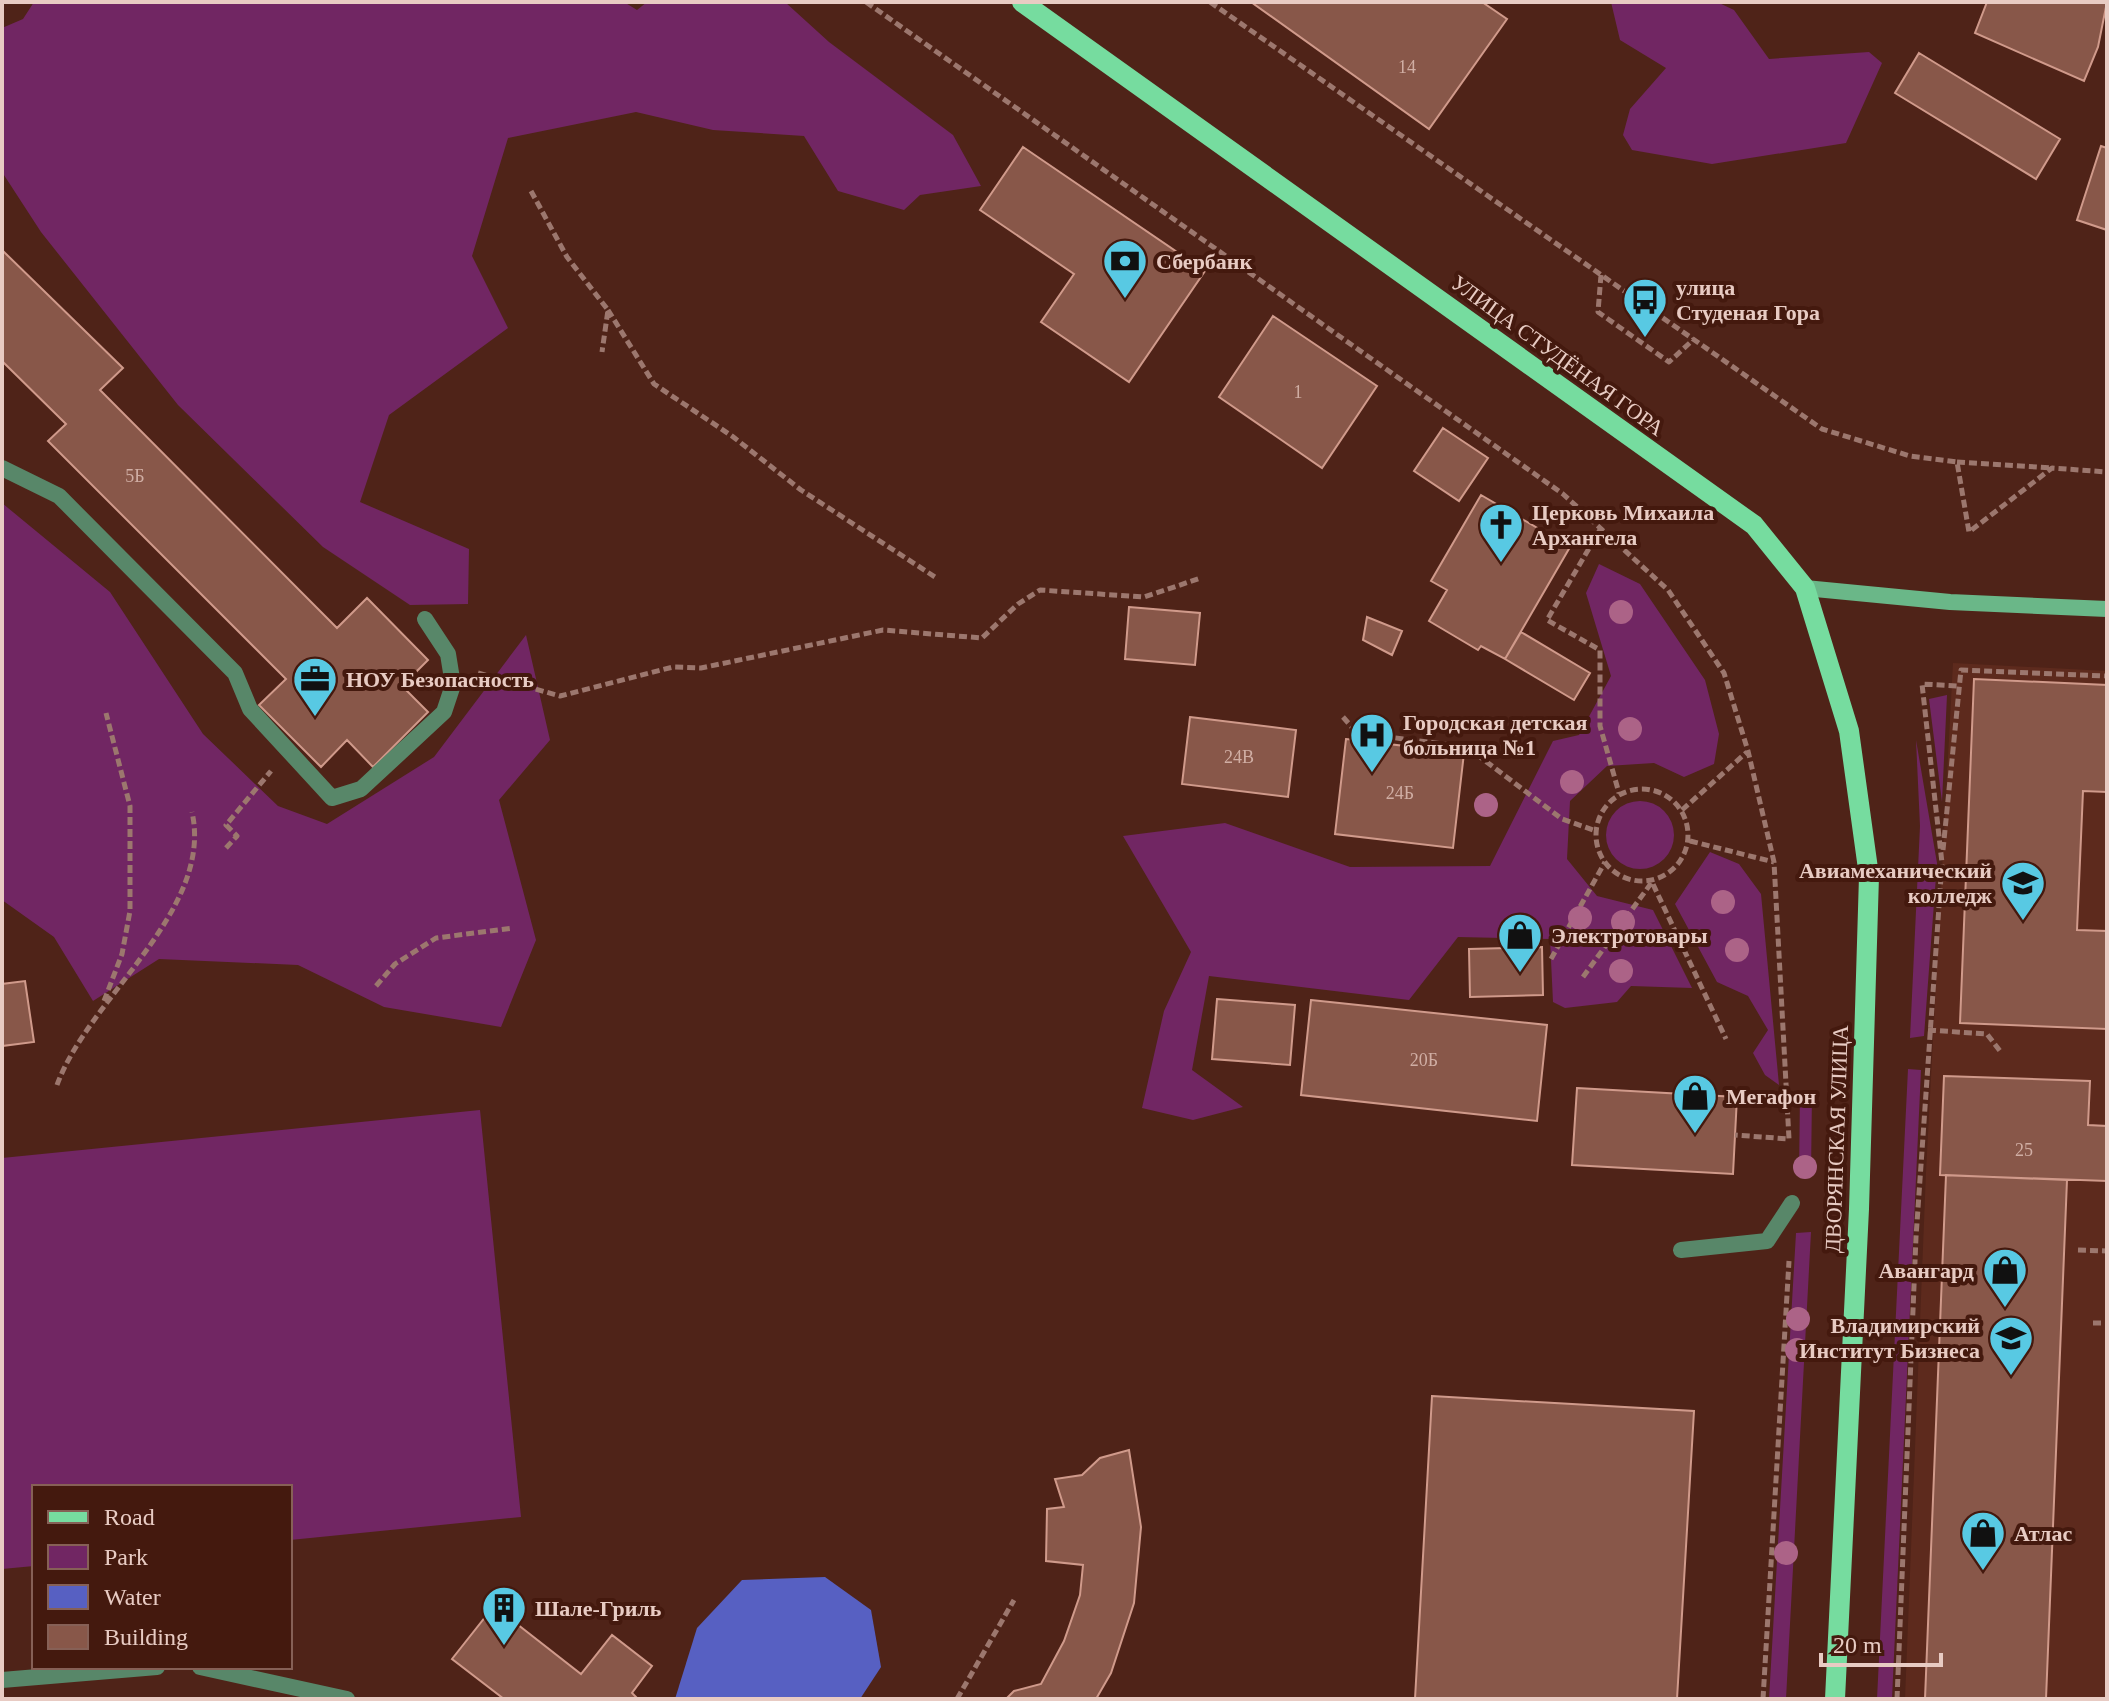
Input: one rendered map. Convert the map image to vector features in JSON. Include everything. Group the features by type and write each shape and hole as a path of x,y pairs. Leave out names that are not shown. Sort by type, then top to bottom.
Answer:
{"main road":[{"name":"УЛИЦА СТУДЁНАЯ ГОРА","path":"1022,2 1754,525 1805,588"},
{"path":"1805,588 1950,602 2107,609"},
{"name":"ДВОРЯНСКАЯ УЛИЦА","path":"1805,588 1849,731 1869,876 1859,1209 1835,1699"}],"lane":[{"path":"2,468 59,496 235,673 250,709 332,798 361,789 444,712 453,685 448,654 425,619"},
{"path":"1681,1250 1767,1241 1792,1203"},
{"path":"2,1680 133,1669"},
{"path":"209,1669 347,1699"}],"path":[{"path":"866,2 1563,494 1668,590 1724,673 1748,751 1774,862 1789,1139 1735,1135"},
{"path":"1210,2 1822,429 1910,456 2107,472"},
{"path":"531,191 567,257 608,310 654,384 732,436 801,490 935,577"},
{"path":"1601,274 1598,312 1669,362 1694,339"},
{"path":"602,352 608,310"},
{"path":"1957,462 1969,532 2052,468"},
{"path":"1601,528 1547,620 1600,650 1600,726 1619,793"},
{"path":"448,654 475,672 560,696 673,667 701,668 883,630 982,638 1018,604 1040,590 1144,597 1201,578"},
{"path":"1897,1699 1916,1237 1928,1030 1961,670 2107,676"},
{"path":"1942,863 1922,684 1958,686"},
{"path":"102,1008 122,954 130,911 130,806 106,713"},
{"path":"1343,717 1357,733 1467,747 1562,819 1596,831"},
{"path":"1682,810 1748,751"},
{"path":"226,848 237,836 226,825 287,752"},
{"path":"1583,977 1652,882 1684,858 1690,841 1682,810 1655,789 1619,793 1596,821 1598,857 1627,881 1652,882"},
{"path":"57,1085 68,1054 160,928 189,878 196,830 192,812"},
{"path":"1690,841 1774,862"},
{"path":"1551,959 1605,862"},
{"path":"1652,882 1726,1039"},
{"path":"376,986 395,964 436,938 513,928"},
{"path":"1928,1030 1987,1034 2000,1051"},
{"path":"1763,1699 1792,1203"},
{"path":"2078,1250 2107,1251"},
{"path":"2093,1323 2107,1323"},
{"path":"957,1699 1014,1600"}],"shaded area":[{"path":"1953,663 2107,671 2107,1699 1905,1699 1926,1172"}],"green space":[{"path":"34,2 624,2 637,10 647,2 785,2 829,42 953,135 981,186 920,195 904,210 838,191 804,136 713,130 636,112 508,138 472,256 508,328 389,415 360,502 469,549 468,604 410,605 323,547 178,405 41,232 2,172 2,28 23,19"},
{"path":"1611,2 1717,2 1734,10 1769,59 1869,52 1882,63 1846,143 1712,164 1632,150 1623,135 1630,109 1666,68 1620,40"},
{"path":"2,503 110,592 203,734 278,806 327,824 434,757 526,635 550,740 499,800 536,940 501,1027 384,1007 298,965 159,959 93,1001 54,937 2,900"},
{"path":"1599,564 1640,584 1705,680 1719,734 1714,764 1684,777 1654,763 1607,766 1570,801 1567,859 1597,896 1653,910 1692,988 1631,986 1617,1002 1565,1008 1553,1002 1550,939 1458,937 1409,1000 1209,976 1192,1070 1243,1107 1193,1120 1142,1108 1164,1011 1191,952 1123,836 1225,823 1350,867 1490,866 1553,741 1579,735 1611,676 1586,593"},
{"path":"1947,695 1942,802 1929,699"},
{"path":"1916,740 1937,863 1924,1036 1910,1038 1920,826"},
{"path":"1633,801 1647,801 1659,806 1669,816 1674,835 1669,854 1659,864 1647,869 1633,869 1621,864 1611,854 1606,842 1606,828 1611,816 1621,806"},
{"path":"1710,852 1739,864 1761,894 1779,1085 1765,1075 1753,1053 1768,1030 1748,996 1717,982 1675,904"},
{"path":"1908,1069 1921,1070 1892,1699 1877,1699"},
{"path":"1800,1093 1812,1093 1811,1175 1799,1175"},
{"path":"480,1110 521,1517 292,1540 292,1485 32,1485 32,1566 2,1569 2,1158"},
{"path":"1811,1232 1786,1699 1769,1699 1796,1233"}],"water":[{"path":"825,1577 871,1610 881,1667 860,1699 675,1699 697,1628 742,1580"}],"building":[{"path":"1251,2 1482,2 1507,19 1429,129"},
{"path":"1987,2 2107,2 2098,47 2084,81 1975,33"},
{"path":"1919,53 2060,139 2036,179 1895,93"},
{"path":"2101,146 2107,148 2107,230 2077,220"},
{"path":"1023,147 1205,271 1129,382 1041,322 1074,274 980,210"},
{"path":"2,250 123,368 100,390 337,628 367,598 428,660 402,686 428,712 373,767 347,740 321,767 259,705 286,679 48,441 66,424 2,361"},
{"path":"1273,316 1377,386 1322,468 1219,397"},
{"path":"1443,428 1488,458 1459,501 1414,471"},
{"name":"Церковь Михаила Архангела","path":"1481,495 1570,547 1505,659 1481,646 1478,650 1429,621 1447,590 1431,581"},
{"path":"1129,607 1200,613 1195,665 1125,659"},
{"path":"1367,617 1402,631 1392,655 1363,640"},
{"path":"1521,632 1590,673 1574,700 1505,659"},
{"path":"1974,679 2107,685 2107,792 2083,791 2077,930 2107,931 2107,1029 1960,1023"},
{"path":"1190,717 1296,730 1288,797 1182,784"},
{"path":"1346,739 1464,753 1453,848 1335,834"},
{"path":"1542,947 1543,995 1470,997 1469,949"},
{"path":"25,981 34,1042 2,1046 2,984"},
{"path":"1217,999 1295,1005 1290,1065 1212,1059"},
{"path":"1311,1000 1547,1025 1537,1121 1301,1095"},
{"path":"1944,1076 2090,1081 2088,1125 2107,1126 2107,1181 1940,1175"},
{"path":"1577,1088 1737,1097 1733,1174 1572,1165"},
{"path":"1946,1175 2067,1180 2046,1699 1925,1699"},
{"path":"1432,1396 1694,1411 1677,1699 1415,1699"},
{"path":"1129,1450 1141,1527 1134,1603 1111,1673 1096,1699 1006,1699 1014,1691 1041,1684 1064,1641 1080,1595 1083,1565 1046,1561 1047,1509 1064,1507 1055,1479 1082,1475 1100,1458"},
{"name":"Шале-Гриль","path":"494,1606 581,1674 612,1635 652,1666 632,1693 638,1699 504,1699 452,1659"}],"place":[{"name":"Сбербанк","path":"1125,300"},
{"name":"улица Студеная Гора","path":"1645,339"},
{"name":"Церковь Михаила Архангела","path":"1501,564"},
{"name":"НОУ Безопасность","path":"315,718"},
{"name":"Городская детская больница №1","path":"1372,774"},
{"name":"Авиамеханический колледж","path":"2023,922"},
{"name":"Электротовары","path":"1520,974"},
{"name":"Мегафон","path":"1695,1135"},
{"name":"Авангард","path":"2005,1309"},
{"name":"Владимирский Институт Бизнеса","path":"2011,1377"},
{"name":"Атлас","path":"1983,1572"},
{"name":"Шале-Гриль","path":"504,1647"}]}
